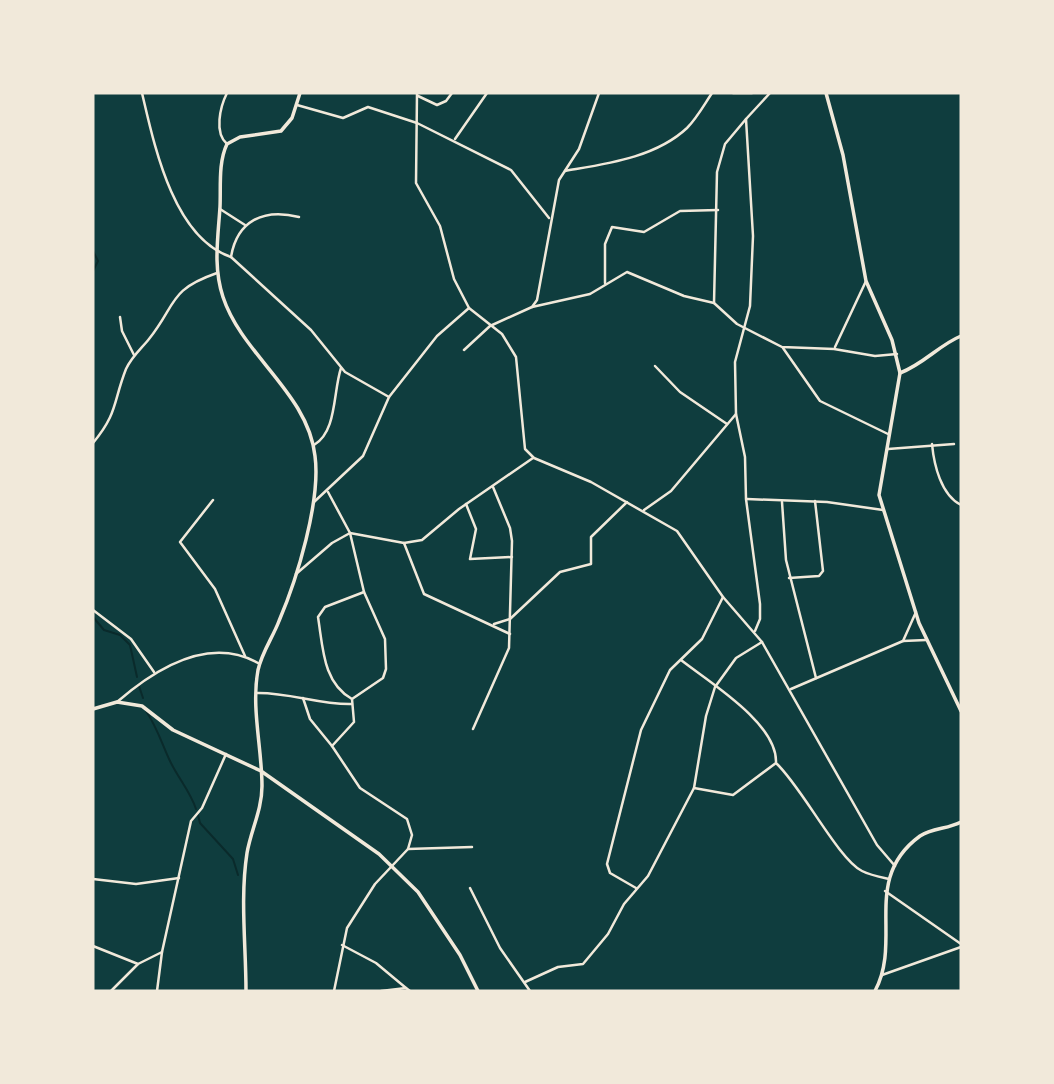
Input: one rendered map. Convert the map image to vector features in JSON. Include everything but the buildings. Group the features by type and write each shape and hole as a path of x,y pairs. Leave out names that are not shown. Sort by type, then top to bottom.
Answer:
{"street":[{"path":"142,93 167,186 206,243 216,252 231,257 311,330 341,368 359,382 390,397"},
{"path":"227,93 220,114 221,137 227,144"},
{"path":"246,991 246,860 260,811 261,771 256,693 259,664 279,621 294,576 313,503 316,474 314,446 298,410 231,315 218,273 216,252 222,161 227,144 240,137 277,133 289,123 300,93"},
{"path":"452,93 446,101 437,105 417,94 414,162 416,183 440,226 454,279 469,308 510,344 516,357 524,449 534,458 591,481 677,531 723,597 755,631 791,689 877,845 894,866"},
{"path":"454,140 487,93"},
{"path":"532,307 541,287 550,219 559,180 579,149 599,93"},
{"path":"565,171 614,163 665,142 686,129 712,93"},
{"path":"733,93 752,93"},
{"path":"714,303 717,172 721,153 731,135 770,93"},
{"path":"827,93 843,155 866,281 897,354 900,373 879,495 926,640 961,711"},
{"path":"297,105 343,118 368,107 417,123 511,170 550,219"},
{"path":"746,120 753,236 750,306 735,362 736,414 744,457 746,499 760,604 760,619 755,631"},
{"path":"220,209 245,225"},
{"path":"605,284 605,244 612,227 644,232 680,211 718,210"},
{"path":"231,257 236,236 245,225 274,213 299,217"},
{"path":"464,349 490,326 532,307 590,294 627,272 684,296 714,303 746,328 782,347 834,349 875,356 897,354"},
{"path":"93,443 110,422 134,355 156,330 172,299 201,279 218,273"},
{"path":"834,349 866,281"},
{"path":"313,503 328,492 363,456 390,397 437,336 469,308"},
{"path":"120,317 122,331 134,355"},
{"path":"900,373 925,362 940,348 961,336"},
{"path":"782,347 820,401 888,434"},
{"path":"655,366 680,393 727,424"},
{"path":"314,446 320,442 328,428 341,368"},
{"path":"644,510 671,491 736,414"},
{"path":"932,444 933,457 944,488 952,501 961,505"},
{"path":"886,449 954,444"},
{"path":"294,576 332,542 351,533 404,543 426,538 466,504 534,458"},
{"path":"473,729 509,648 512,557 510,528 494,487"},
{"path":"256,693 291,694 328,703 352,701 380,683 386,669 385,639 364,592 351,533 328,492"},
{"path":"746,499 816,501 883,509"},
{"path":"213,500 180,542 215,590 245,656"},
{"path":"789,579 819,576 823,571 816,501"},
{"path":"494,624 510,619 560,572 590,564 591,537 628,502"},
{"path":"782,502 789,579 816,678"},
{"path":"466,504 476,529 470,559 512,557"},
{"path":"404,543 424,594 494,624 510,634"},
{"path":"352,701 338,690 329,677 318,617 325,607 364,592"},
{"path":"636,888 610,873 607,864 641,730 670,670 702,639 723,597"},
{"path":"93,610 131,639 154,672"},
{"path":"903,641 916,612"},
{"path":"791,689 903,641 926,640"},
{"path":"525,982 558,967 583,964 608,934 636,888 648,876 694,788 706,716 715,687 736,658 762,642"},
{"path":"93,709 117,702 154,672 202,654 225,652 245,656 259,664"},
{"path":"681,660 752,716 772,743 776,763 807,800 850,862 861,871 888,879"},
{"path":"303,697 310,719 360,788 407,818 412,835 408,849 392,863 347,928 334,991"},
{"path":"332,746 352,725 352,701"},
{"path":"117,702 142,706 173,730 261,771 392,863 418,892 460,955 478,991"},
{"path":"157,991 162,952 191,821 202,808 226,754"},
{"path":"694,788 733,795 776,763"},
{"path":"875,991 881,975 885,891 894,866 921,836 961,822"},
{"path":"408,849 472,847"},
{"path":"93,878 136,884 179,878"},
{"path":"470,888 500,948 530,991"},
{"path":"885,891 961,946"},
{"path":"342,945 376,963 408,990"},
{"path":"93,946 138,964"},
{"path":"881,975 961,946"},
{"path":"111,991 138,964 162,952"},
{"path":"382,991 408,990"}],"waterway":[{"path":"93,251 98,261 93,271"},
{"path":"93,617 104,630 120,635 130,645 137,677"},
{"path":"139,686 143,698"},
{"path":"146,711 196,809"},
{"path":"198,815 200,823 233,859 238,875"}]}
